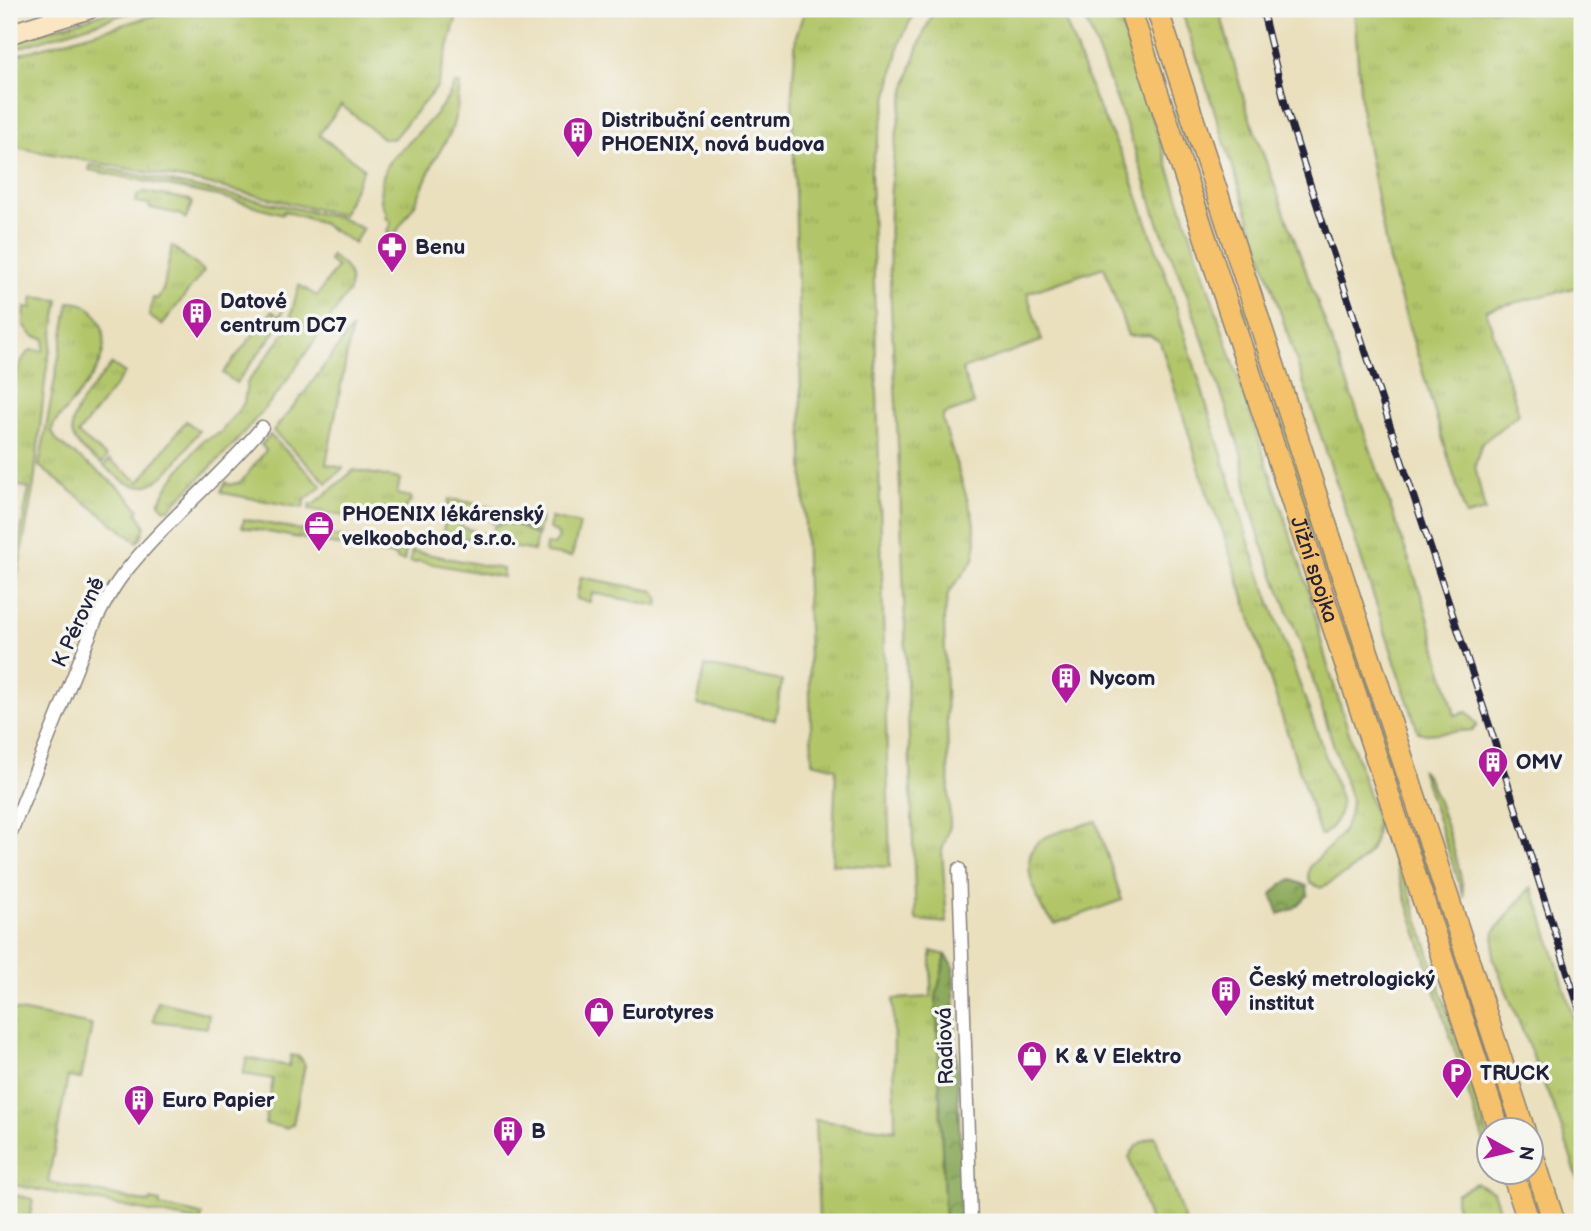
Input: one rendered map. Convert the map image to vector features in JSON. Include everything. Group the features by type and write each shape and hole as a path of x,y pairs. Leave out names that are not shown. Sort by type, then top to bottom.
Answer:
{"highway":[{"name":"Jižní spojka","path":"1130,9 1495,1116"},
{"name":"Jižní spojka","path":"1157,9 1520,1116"},
{"path":"1517,1186 1529,1222"},
{"path":"1542,1186 1554,1222"}],"main road":[{"path":"9,34 89,9"}],"street":[{"name":"K Pérovně","path":"9,837 106,600 121,576 225,470 262,427"},
{"name":"Radiová","path":"959,869 971,1222"}],"green space":[{"path":"118,9 140,9 9,51 9,43 13,41"},
{"path":"177,9 459,9 437,87 393,139 383,138 341,105 319,135 364,168 342,215 198,182 9,146 9,57"},
{"path":"805,9 916,9 900,42 871,170 890,867 832,864 836,768 812,762 792,94 796,36"},
{"path":"935,9 1059,9 1065,20 1096,102 1127,166 1173,296 1251,549 1341,799 1340,810 1334,823 1320,835 1160,342 1149,335 1128,336 1104,267 1027,293 1042,341 962,369 974,404 943,415 973,518 976,540 974,559 948,594 944,618 950,826 942,851 947,923 916,920 890,261 892,174 897,132 905,90"},
{"path":"1080,9 1116,9 1307,585 1326,660 1376,818 1373,843 1361,862 1321,888 1310,883 1310,866 1343,830 1351,800 1305,655 1261,542 1248,497 1241,453 1226,407 1185,289 1159,225 1130,135"},
{"path":"1181,9 1219,9 1247,110 1424,603 1455,715 1467,712 1477,725 1473,730 1426,734 1418,732"},
{"path":"1354,9 1582,9 1582,286 1486,310 1519,414 1482,443 1475,466 1485,511 1466,516 1388,257 1362,117"},
{"path":"455,84 460,84 451,132 434,161 415,204 393,237 387,231 391,223 385,217 387,213 381,196 381,183 387,165 440,109"},
{"path":"1179,109 1513,1116 1505,1116 1174,112"},
{"path":"90,165 341,218 363,229 354,243 319,222 284,211 283,214 222,197 89,170"},
{"path":"145,192 190,200 192,203 186,219 179,214 150,208 149,204 135,202 138,195"},
{"path":"172,246 204,271 162,325 149,316 153,298 157,299 163,290"},
{"path":"331,256 347,270 349,291 279,392 234,444 169,509 165,509 159,503 169,484 202,441 220,433 244,403 247,383 287,330 299,285 317,296 337,267 329,261"},
{"path":"33,297 59,300 46,373 34,484 9,621 9,585 29,488 9,484 12,393 22,360 31,350 43,351 45,339 33,336 24,325 25,307 31,308"},
{"path":"69,302 87,306 96,315 104,335 104,349 92,376 54,424 52,431 57,441 111,482 139,510 137,513 145,525 137,542 39,466"},
{"path":"283,310 277,329 236,383 223,373 272,311 279,316"},
{"path":"352,328 326,464 343,468 327,483 273,431"},
{"path":"112,364 125,373 78,434 107,457 102,464 79,446 72,429 73,419 84,399"},
{"path":"186,421 199,431 160,479 139,486 127,483 104,466 110,460 139,482"},
{"path":"270,435 322,486 305,500 303,508 221,491 226,482 229,485 241,482 266,450 261,445"},
{"path":"354,470 400,479 397,494 411,497 411,501 393,522 383,524 309,509 310,504 313,505"},
{"path":"449,499 479,504 478,512 464,512 459,518 462,527 474,531 472,540 447,536 443,532"},
{"path":"485,506 541,516 538,534 510,522 493,523 484,514"},
{"path":"551,518 580,524 572,557 545,553 546,544 554,545 559,538 556,532 549,529"},
{"path":"244,519 312,532 310,540 242,527"},
{"path":"506,523 537,536 534,551 478,541 480,533 490,533 494,526"},
{"path":"322,534 406,550 404,561 396,559 396,556 320,542"},
{"path":"412,551 503,569 503,577 417,561 410,562"},
{"path":"581,577 654,591 659,598 658,606 592,593 590,602 576,599"},
{"path":"705,666 782,681 775,720 697,705"},
{"path":"1421,769 1434,792 1448,830 1464,898"},
{"path":"1096,821 1122,900 1055,924 1042,909 1034,890 1029,870 1031,852 1044,838"},
{"path":"1397,853 1481,1116 1476,1117 1394,854"},
{"path":"1292,880 1307,886 1308,895 1293,909 1279,914 1272,894 1282,884"},
{"path":"1531,887 1541,911 1582,1046 1582,1192 1559,1121 1493,958 1495,931"},
{"path":"931,951 946,955 936,997 945,1222 819,1222 815,1120 895,1130 893,999 931,997"},
{"path":"946,955 953,965 963,1222 945,1222 936,997"},
{"path":"158,1001 209,1014 207,1028 153,1021"},
{"path":"9,1009 92,1025 81,1079 68,1077 48,1182 150,1203 151,1200 160,1202 160,1206 202,1215 201,1222 9,1184"},
{"path":"291,1055 300,1057 305,1065 293,1124 286,1128 265,1124 273,1079 243,1074 247,1058 289,1066"},
{"path":"1155,1136 1185,1222 1150,1222 1129,1157 1140,1143"},
{"path":"1476,1183 1476,1186 1493,1191 1503,1222 1457,1222 1456,1194"},
{"path":"9,1194 33,1199 29,1222 9,1222"}],"railway":[{"path":"1262,9 1286,108 1312,190 1489,724 1582,1018"}],"place":[{"name":"Distribuční centrum PHOENIX, nová budova","path":"578,159"},
{"name":"Benu","path":"392,274"},
{"name":"Datové centrum DC7","path":"197,340"},
{"name":"PHOENIX lékárenský velkoobchod, s.r.o.","path":"319,553"},
{"name":"Nycom","path":"1066,705"},
{"name":"OMV","path":"1493,789"},
{"name":"Český metrologický institut","path":"1226,1018"},
{"name":"Eurotyres","path":"599,1039"},
{"name":"K & V Elektro","path":"1032,1083"},
{"name":"TRUCK","path":"1457,1100"},
{"name":"Euro Papier","path":"139,1127"},
{"name":"B","path":"508,1158"}]}
